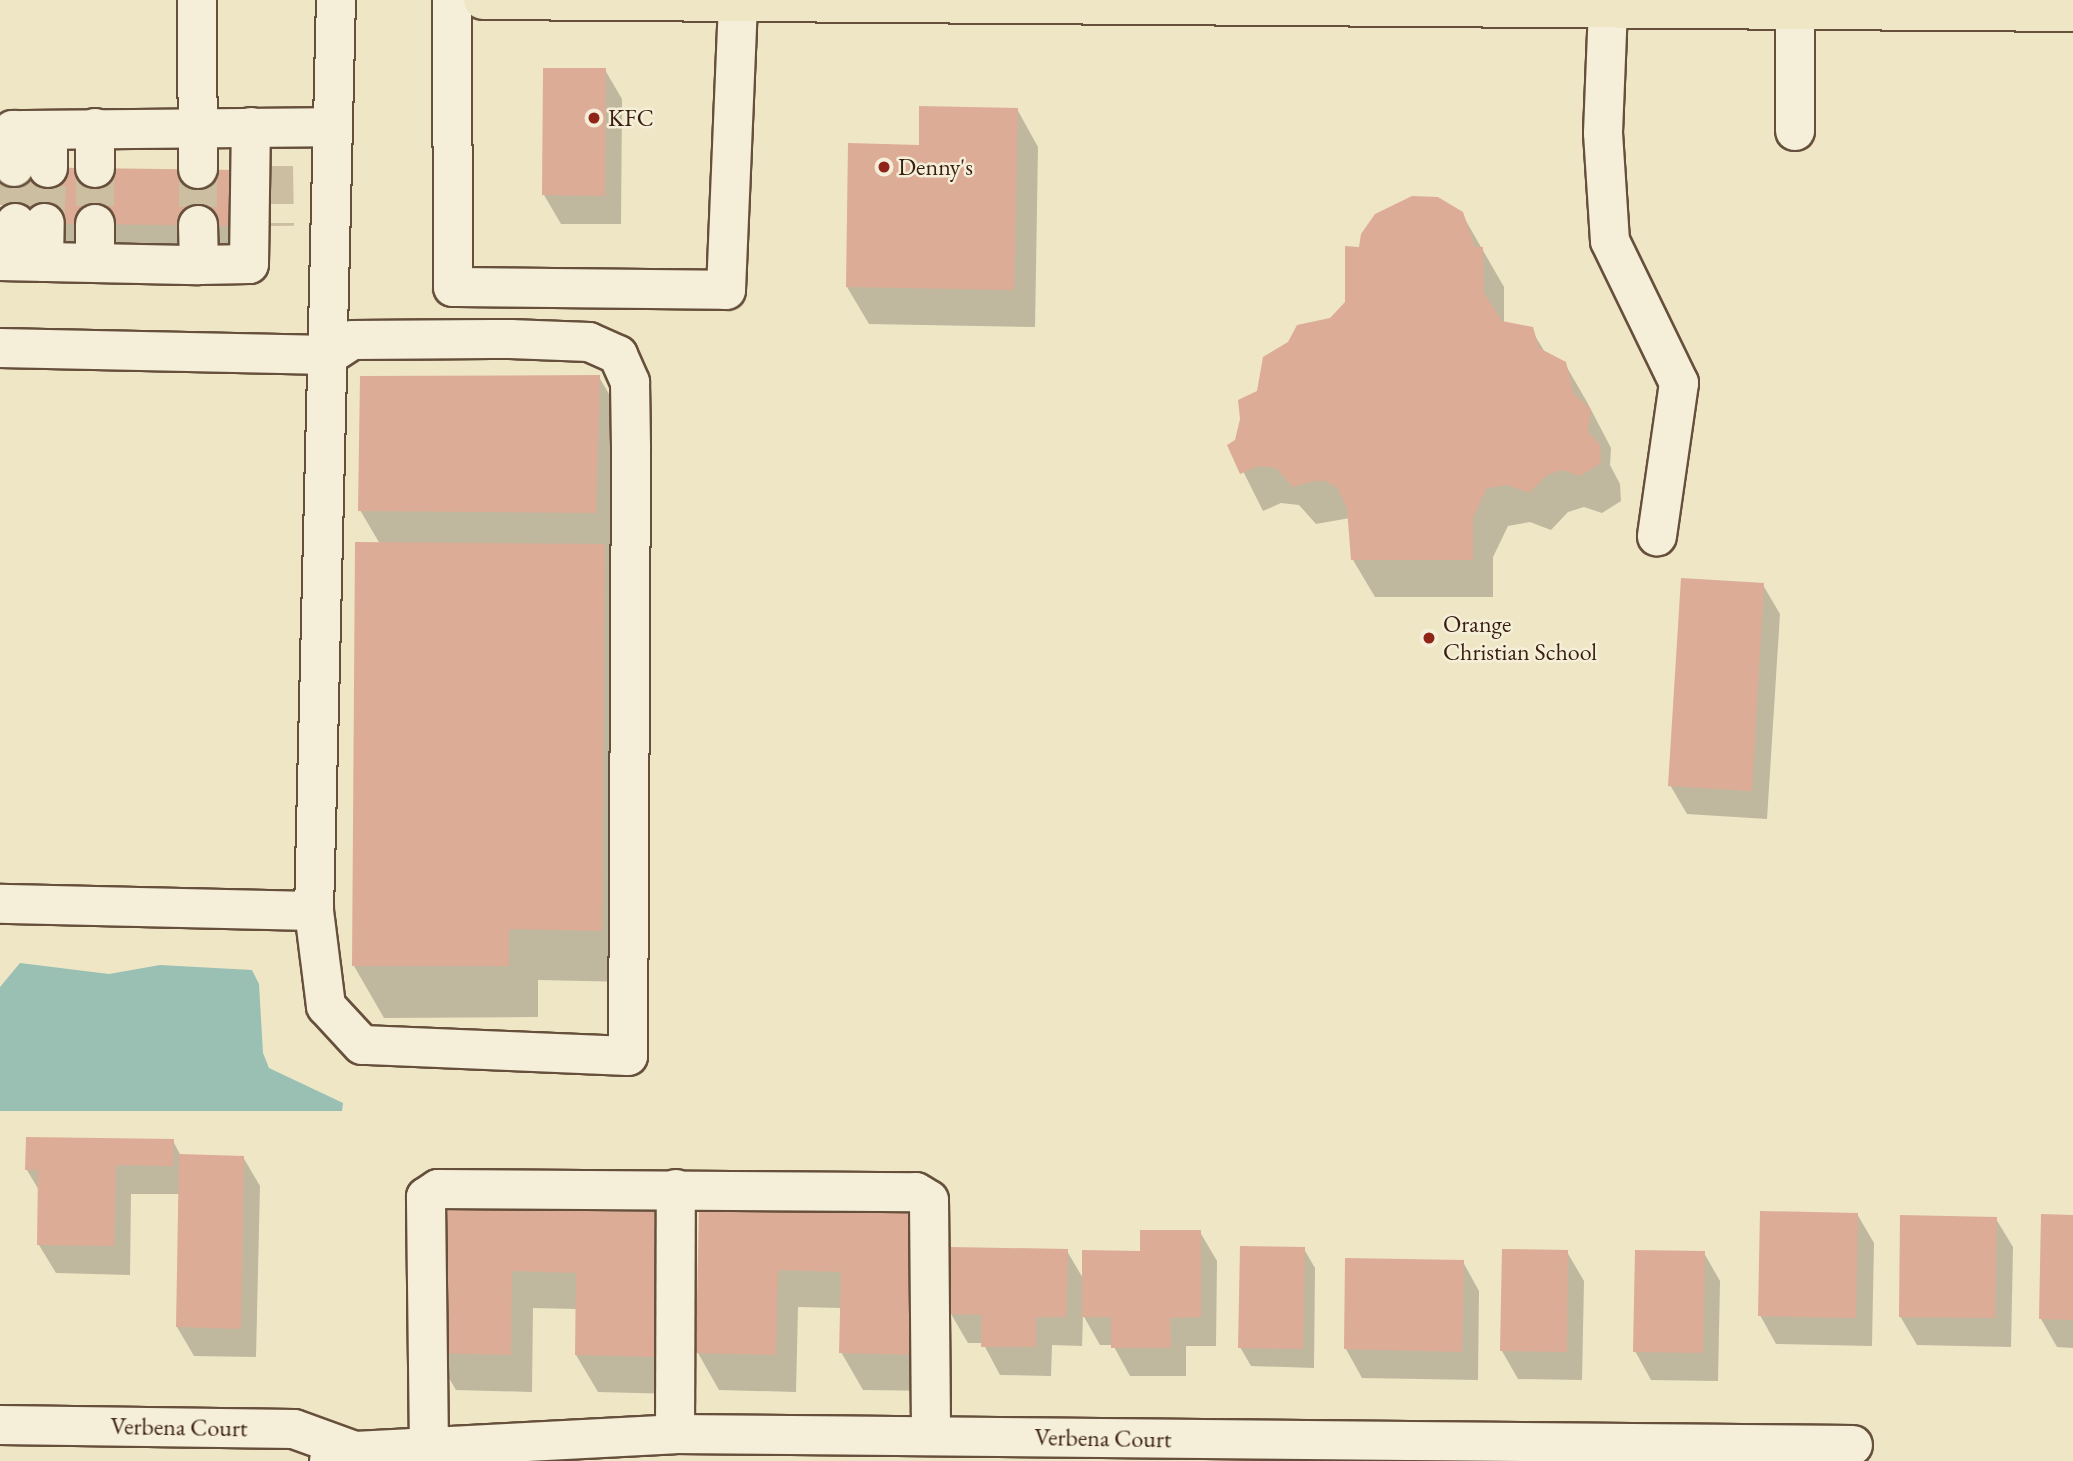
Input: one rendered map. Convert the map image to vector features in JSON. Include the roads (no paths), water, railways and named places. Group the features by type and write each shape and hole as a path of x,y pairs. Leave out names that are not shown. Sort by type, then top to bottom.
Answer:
{"main road":[{"path":"483,0 2071,11"}],"street":[{"path":"197,0 198,169"},
{"path":"0,348 329,355 352,341 589,342 618,355 630,382 628,1056 362,1045 326,1006 314,911 329,355 336,0"},
{"path":"452,0 453,287 726,290 737,2"},
{"path":"1608,8 1603,133 1610,241 1679,383 1657,536"},
{"path":"1795,10 1795,131"},
{"path":"262,127 274,166"},
{"path":"249,264 262,127"},
{"path":"31,168 13,130 333,127"},
{"path":"95,128 95,168"},
{"path":"30,223 19,261 199,265 270,261 275,226"},
{"path":"95,224 95,263"},
{"path":"198,225 199,265"},
{"path":"0,904 314,911"},
{"path":"429,1447 426,1197 438,1189 916,1192 929,1200 931,1436"},
{"path":"675,1434 676,1189"},
{"name":"Verbena Court","path":"0,1425 294,1429 356,1456 429,1447 675,1434 1853,1445"}],"water":[{"path":"20,963 109,974 160,965 252,970 259,984 263,1053 269,1068 343,1103 342,1111 0,1111 0,987"}],"tunnel":[{"path":"274,166 275,226"},
{"path":"14,167 15,223"},
{"path":"45,223 48,168"},
{"path":"95,168 95,224"},
{"path":"198,169 198,225"}],"place":[{"name":"KFC","path":"594,118"},
{"name":"Denny's","path":"884,167"},
{"name":"Orange Christian School","path":"1429,638"}]}
